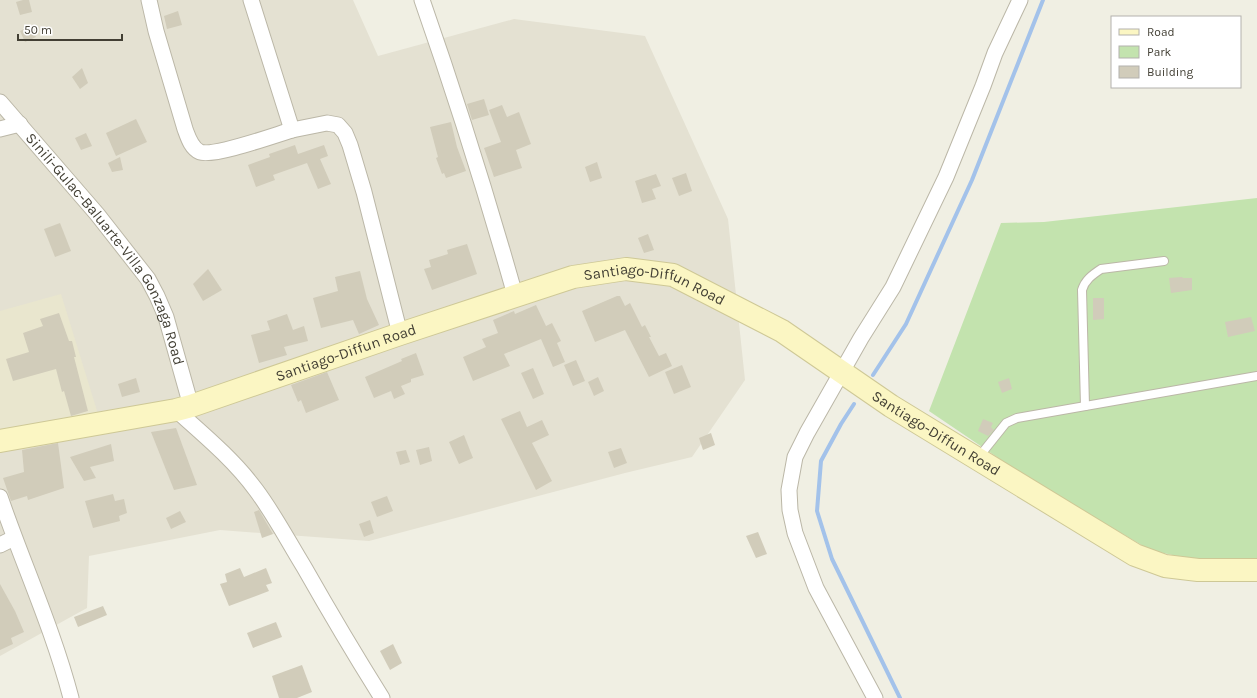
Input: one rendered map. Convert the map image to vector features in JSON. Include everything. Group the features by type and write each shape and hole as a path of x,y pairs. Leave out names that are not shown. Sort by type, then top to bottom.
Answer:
{"main road":[{"name":"Santiago-Diffun Road","path":"0,441 184,408 515,295 573,277 626,269 673,275 782,331 891,406 1135,555 1164,566 1198,570 1257,570"}],"street":[{"path":"150,0 156,32 185,129 192,144 199,151 211,153 292,130 327,123 338,125 345,133 364,192 400,334"},
{"path":"251,0 292,130"},
{"path":"422,0 494,220 515,295"},
{"path":"875,698 816,588 795,533 790,510 789,490 795,457 861,338 893,287 946,176 995,53 1020,0"},
{"name":"Sinili-Gulac-Baluarte-Villa Gonzaga Road","path":"0,102 97,214 148,279 166,317 184,408"},
{"path":"0,129 20,124"},
{"path":"184,408 223,454 255,488 277,521 360,664 382,698"},
{"path":"0,497 14,538 62,663 71,698"},
{"path":"0,546 14,538"}],"lane":[{"path":"1085,406 1082,290 1084,283 1093,274 1101,269 1164,260"},
{"path":"978,458 1006,423 1017,418 1257,376"}],"shaded area":[{"path":"0,0 353,0 378,56 514,19 645,36 728,219 745,380 692,457 625,473 369,541 220,530 89,556 87,608 0,656"},
{"path":"61,294 98,414 0,433 0,311"}],"green space":[{"path":"1257,198 1257,559 1186,558 1150,550 1028,478 929,411 1001,223 1044,222"}],"building":[{"path":"29,0 32,12 20,15 16,2"},
{"path":"178,11 182,25 167,29 164,16"},
{"path":"30,26 36,37 25,42 20,31"},
{"path":"82,68 88,83 80,89 72,77"},
{"path":"484,99 489,115 472,120 467,104"},
{"path":"502,105 507,117 519,112 531,144 516,150 522,168 494,177 484,148 501,142 489,110"},
{"path":"136,119 147,142 116,156 106,133"},
{"path":"451,122 457,147 466,171 446,178 444,173 442,174 436,158 438,157 430,127"},
{"path":"86,133 92,146 81,150 75,138"},
{"path":"295,145 298,154 324,145 328,156 320,159 331,184 318,189 307,163 273,175 275,180 256,187 248,165 270,157 269,154"},
{"path":"120,157 123,170 112,172 108,163"},
{"path":"597,162 602,178 590,182 585,167"},
{"path":"686,173 692,191 679,196 672,178"},
{"path":"656,174 661,186 652,189 656,199 642,203 635,181"},
{"path":"60,223 71,251 55,257 44,229"},
{"path":"648,234 654,250 644,253 638,238"},
{"path":"467,244 477,274 432,290 424,269 431,267 429,260 448,254 447,250"},
{"path":"208,269 222,290 203,301 193,284"},
{"path":"360,271 367,299 379,325 359,334 353,320 321,328 313,298 338,291 335,277"},
{"path":"1169,278 1192,278 1192,290 1171,293"},
{"path":"620,296 625,306 630,303 642,327 645,325 651,337 649,337 659,356 666,353 672,366 649,377 625,330 595,342 582,311"},
{"path":"1093,298 1104,298 1104,319 1093,320"},
{"path":"536,305 546,326 552,323 561,341 557,343 565,362 553,367 541,339 504,354 510,366 473,381 463,357 486,347 482,339 498,333 493,320 514,311 515,314"},
{"path":"59,313 69,341 72,341 76,357 74,357 88,411 71,416 64,391 62,392 56,369 13,381 6,359 29,352 23,333 43,326 40,319"},
{"path":"287,314 293,330 304,326 308,341 284,347 287,355 259,363 251,335 270,330 267,321"},
{"path":"1251,317 1255,331 1228,337 1225,322"},
{"path":"416,353 424,375 411,379 411,382 401,386 405,394 394,399 391,391 374,398 365,377 402,361 401,359"},
{"path":"576,360 585,381 573,386 564,365"},
{"path":"682,365 691,387 674,394 665,372"},
{"path":"533,368 544,394 533,399 521,373"},
{"path":"327,372 339,400 306,413 301,400 298,402 291,385"},
{"path":"598,377 604,391 594,396 588,382"},
{"path":"136,378 140,392 122,397 118,384"},
{"path":"1009,378 1012,389 1002,393 998,382"},
{"path":"520,411 527,427 542,420 549,435 532,443 552,481 536,490 501,419"},
{"path":"983,419 993,423 991,427 994,430 988,436 978,431"},
{"path":"176,428 197,485 174,490 151,432"},
{"path":"711,433 715,445 703,450 699,438"},
{"path":"464,435 473,458 459,464 449,442"},
{"path":"58,443 64,488 28,500 27,496 11,501 3,478 24,472 22,450"},
{"path":"111,444 114,461 90,467 96,478 84,481 70,457"},
{"path":"429,447 432,461 420,465 416,450"},
{"path":"621,448 627,463 614,468 608,452"},
{"path":"406,450 410,462 400,465 396,452"},
{"path":"113,494 115,501 124,499 127,513 119,516 120,521 93,528 85,501"},
{"path":"387,496 393,511 377,517 371,502"},
{"path":"259,510 273,534 262,538 254,512"},
{"path":"180,511 186,522 171,529 166,518"},
{"path":"370,520 374,533 364,537 359,524"},
{"path":"758,532 767,554 756,558 746,536"},
{"path":"240,568 244,577 266,568 272,583 266,585 269,591 229,606 220,584 227,582 225,574"},
{"path":"0,584 15,611 24,632 11,638 13,644 0,650"},
{"path":"103,606 107,615 78,627 74,617"},
{"path":"276,622 282,637 253,648 247,633"},
{"path":"393,644 402,663 390,670 380,651"},
{"path":"302,665 312,692 297,698 279,698 272,676"}],"waterway":[{"path":"873,375 906,324 972,180 1043,0"},
{"path":"854,404 841,424 821,461 817,511 832,559 900,698"}]}
